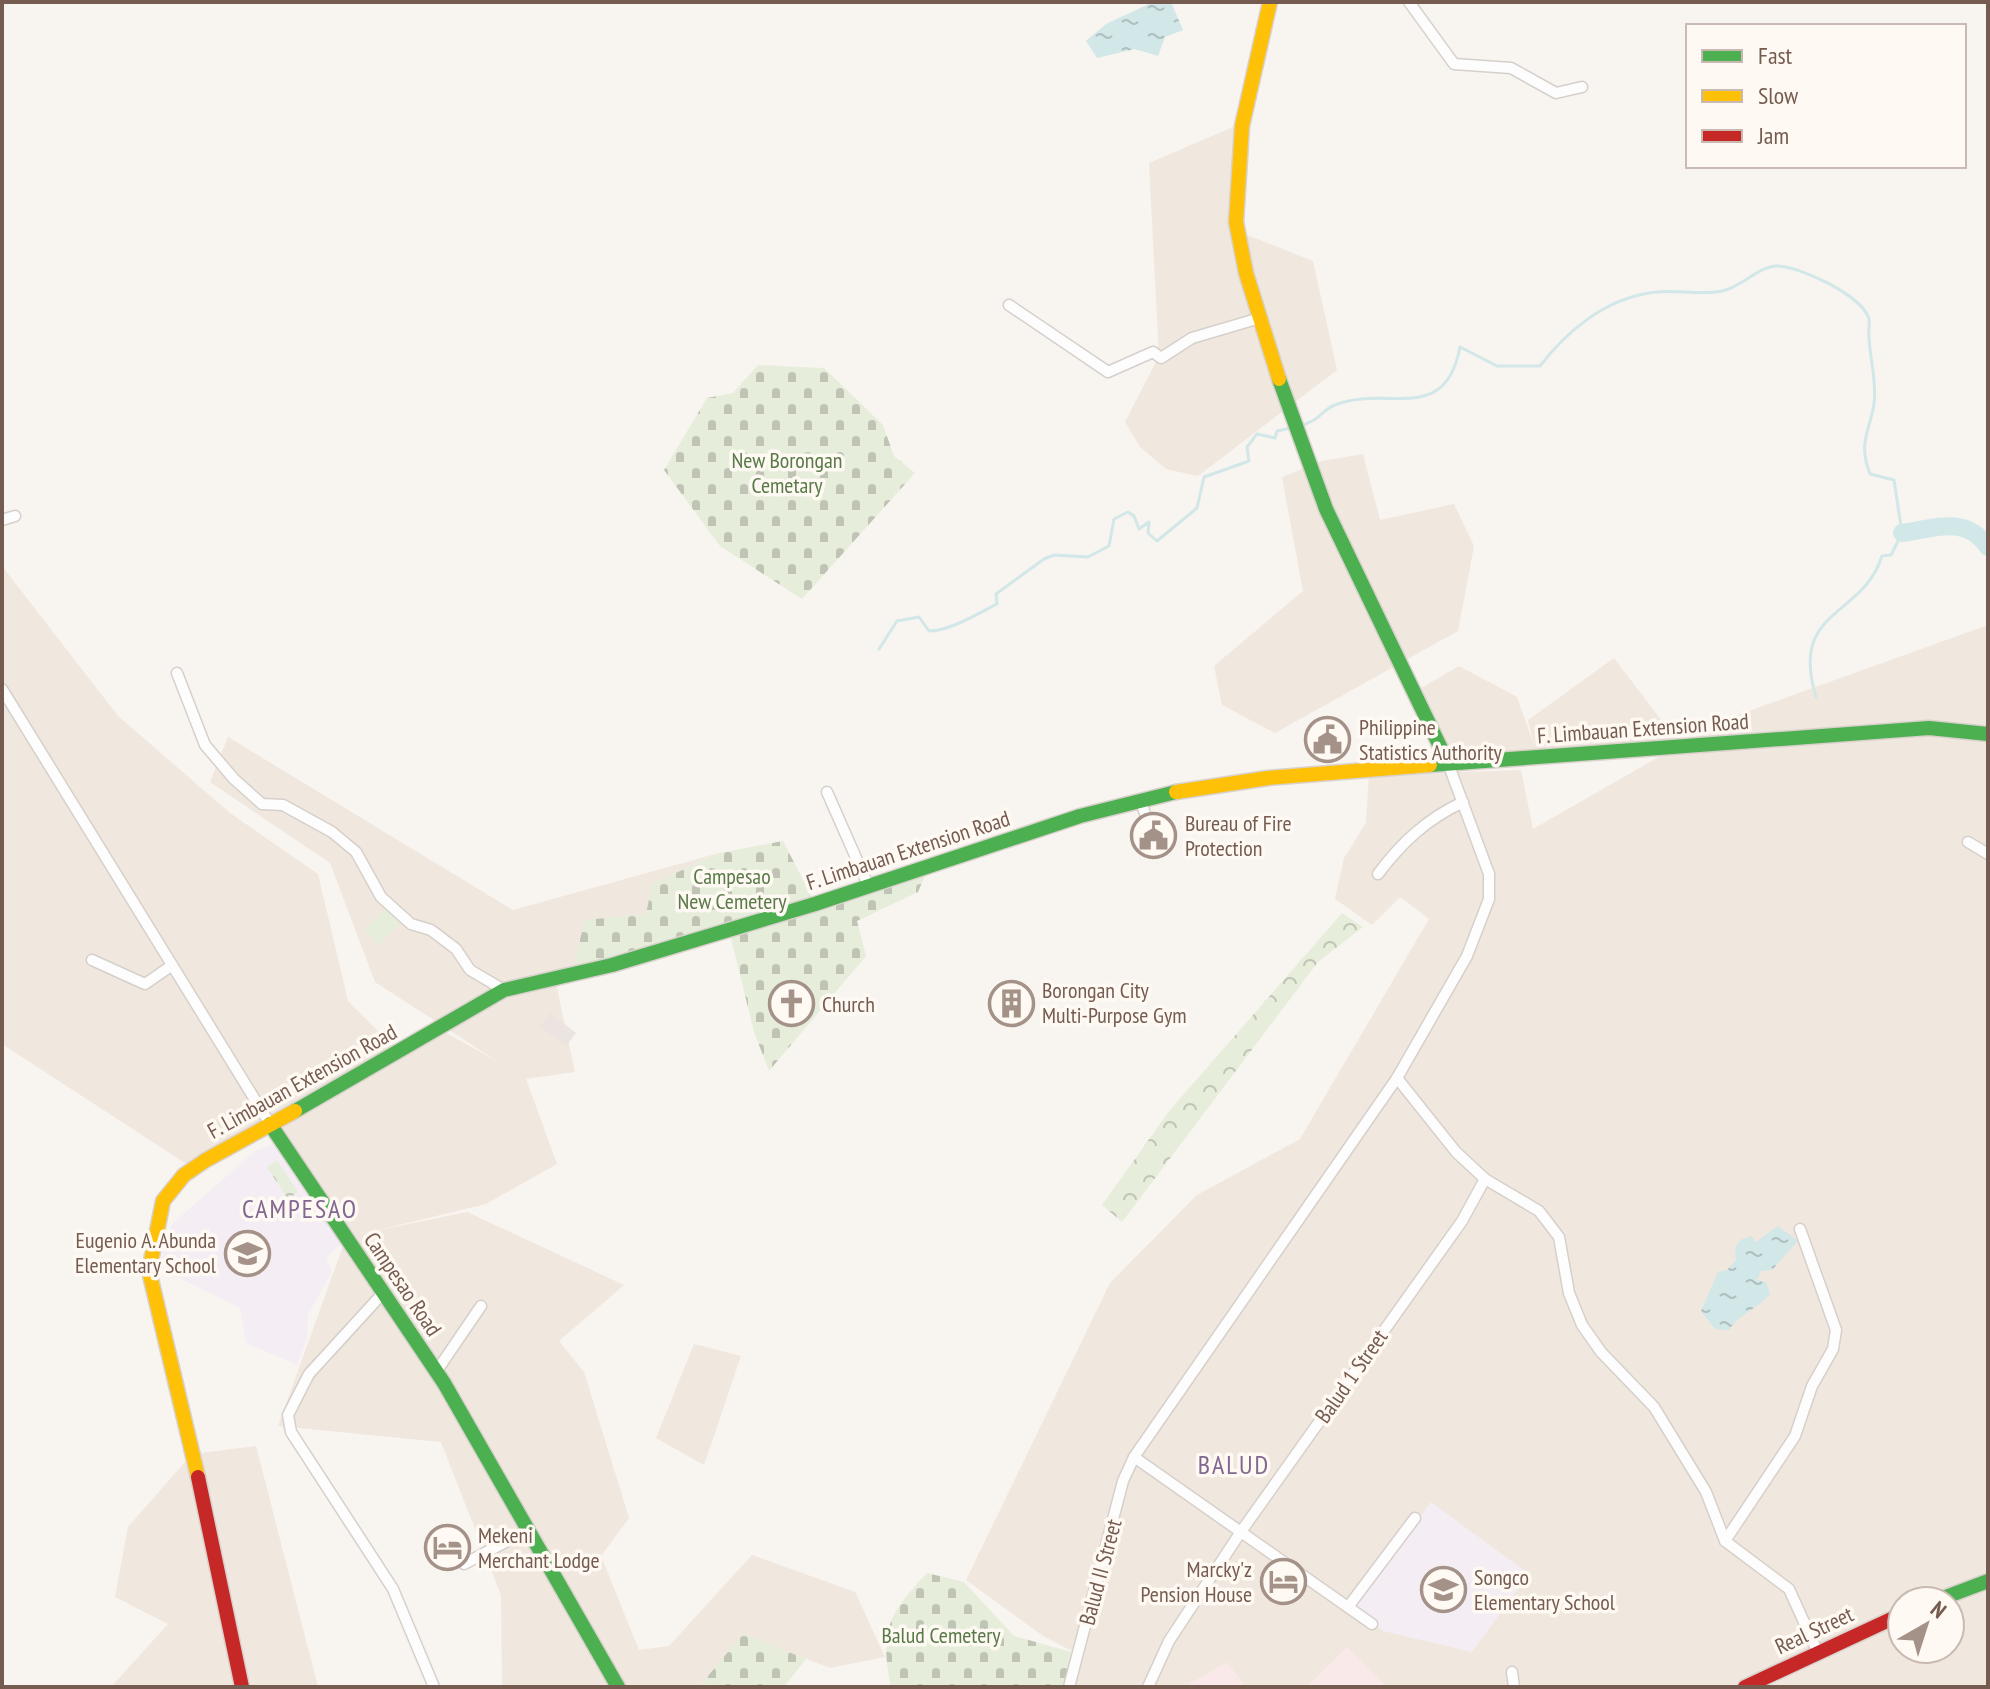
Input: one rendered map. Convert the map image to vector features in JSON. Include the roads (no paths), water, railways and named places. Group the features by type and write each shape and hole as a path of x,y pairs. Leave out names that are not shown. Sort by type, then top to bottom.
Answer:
{"street":[{"path":"1270,2 1242,126 1236,222 1260,318 1296,427 1345,552 1448,763"},
{"path":"1409,2 1454,64 1511,68 1556,93 1582,87"},
{"path":"1009,305 1108,372 1153,352 1161,358 1192,338 1260,318"},
{"path":"2,520 15,516"},
{"path":"177,673 205,745 234,779 262,804 283,805 332,832 356,852 381,897 411,924 431,930 456,949 470,970 504,990"},
{"name":"Campesao Road","path":"2,689 270,1124 436,1372 618,1687"},
{"name":"F. Limbauan Extension Road","path":"242,1687 218,1560 149,1271 163,1201 184,1175 504,990 612,965 1080,816 1140,800 1254,780 1929,728 1988,734"},
{"name":"Balud II Street","path":"1069,1687 1123,1481 1134,1457 1397,1078 1467,956 1489,899 1489,874 1448,763"},
{"path":"827,792 868,885"},
{"path":"1140,800 1146,816"},
{"path":"1378,874 1400,846 1433,816 1463,802"},
{"path":"1968,842 1988,854"},
{"path":"92,960 145,984 171,966"},
{"path":"1397,1078 1456,1152 1485,1179 1539,1211 1559,1237 1569,1293 1582,1325 1601,1352 1654,1407 1706,1492 1725,1541 1789,1589 1818,1653"},
{"name":"Balud 1 Street","path":"1148,1687 1169,1641 1240,1533 1462,1221 1485,1179"},
{"path":"1725,1541 1795,1436 1812,1386 1833,1349 1836,1330 1800,1229"},
{"path":"383,1293 309,1374 288,1415 291,1432 393,1589 434,1687"},
{"path":"436,1372 481,1306"},
{"path":"1134,1457 1372,1624"},
{"path":"1348,1607 1415,1518"},
{"path":"464,1564 528,1530"},
{"path":"1966,1589 1988,1581"},
{"name":"Real Street","path":"1745,1687 1886,1621"},
{"path":"1512,1672 1514,1687"}],"water":[{"path":"1153,2 1171,2 1183,30 1165,37 1158,56 1135,49 1097,58 1086,41 1106,24"},
{"path":"1778,1226 1798,1241 1772,1270 1761,1271 1757,1280 1766,1282 1770,1294 1729,1330 1715,1329 1701,1311 1718,1272 1727,1270 1736,1260 1735,1248 1740,1240 1751,1236 1756,1242"}],"waterway":[{"path":"1299,426 1312,421 1330,407 1354,400 1427,395 1441,387 1452,372 1460,347 1497,366 1540,366 1587,319 1632,297 1667,291 1722,291 1763,269 1777,266 1800,271 1829,284 1855,301 1869,319 1875,395 1865,454 1870,474 1894,480 1902,533 1891,555 1882,556 1859,592 1820,630 1812,646 1810,668 1816,697"},
{"path":"879,649 897,621 919,617 929,631 954,625 997,604 996,594 1044,559 1054,555 1088,557 1109,546 1114,519 1128,512 1134,516 1139,529 1149,522 1148,533 1157,541 1197,508 1204,477 1249,461 1247,447 1257,434 1275,438 1277,431 1291,428"},
{"path":"1902,533 1959,527 1969,530 1988,547"}],"place":[{"name":"Philippine Statistics Authority","path":"1328,740"},
{"name":"Bureau of Fire Protection","path":"1154,836"},
{"name":"Borongan City Multi-Purpose Gym","path":"1011,1003"},
{"name":"Church","path":"791,1004"},
{"name":"Eugenio A. Abunda Elementary School","path":"247,1253"},
{"name":"Mekeni Merchant Lodge","path":"447,1548"},
{"name":"Marcky'z Pension House","path":"1283,1582"},
{"name":"Songco Elementary School","path":"1443,1590"}],"district":[{"name":"CAMPESAO","path":"300,1208"},
{"name":"BALUD","path":"1234,1464"}],"park label":[{"name":"New Borongan Cemetary","path":"787,472"},
{"name":"Campesao New Cemetery","path":"732,888"},
{"name":"Balud Cemetery","path":"941,1635"}]}
